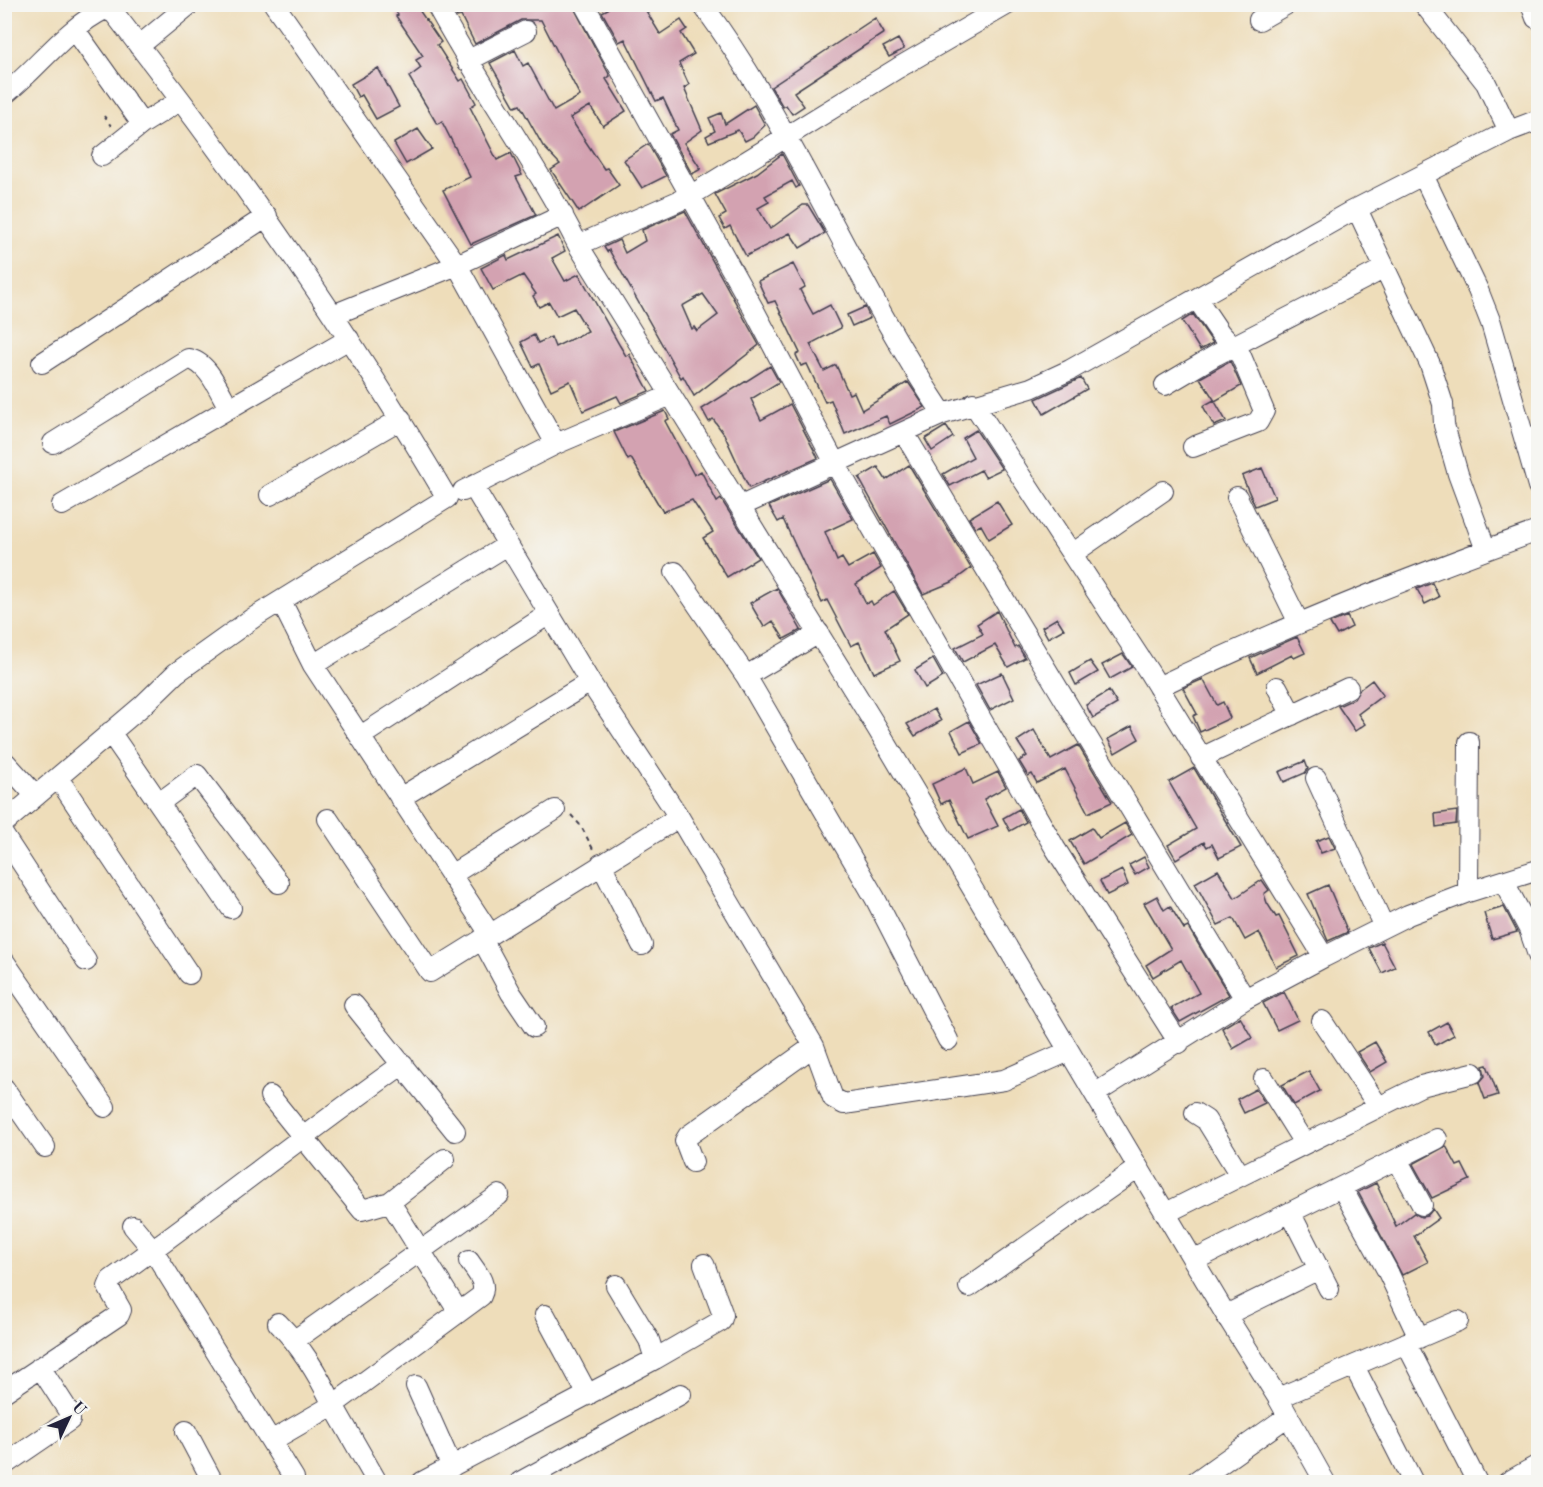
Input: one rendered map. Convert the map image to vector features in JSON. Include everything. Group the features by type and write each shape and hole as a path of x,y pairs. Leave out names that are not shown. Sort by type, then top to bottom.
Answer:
{"street":[{"path":"140,46 190,4"},
{"path":"274,4 457,265 556,444"},
{"path":"436,4 467,61 563,215 578,245 819,633 1096,1093 1138,1168 1278,1398 1323,1482"},
{"path":"584,4 836,465 1055,848 1179,1043"},
{"path":"702,4 789,137 914,371 943,414"},
{"path":"578,245 690,196 898,68 1008,4"},
{"path":"1260,20 1287,4"},
{"path":"1424,4 1486,83 1509,131"},
{"path":"4,95 31,74 63,40 101,11 110,10 140,46 267,216 401,419 447,498"},
{"path":"467,61 526,31"},
{"path":"63,40 142,124"},
{"path":"102,156 142,124 179,101"},
{"path":"741,506 836,465 943,414 973,403 1031,388 1070,370 1357,209 1509,131 1539,120"},
{"path":"1424,175 1491,323 1500,363 1539,486"},
{"path":"1357,209 1430,364 1443,404 1444,425 1458,474 1486,550"},
{"path":"333,315 457,265 563,215"},
{"path":"42,363 267,216"},
{"path":"1165,386 1385,268"},
{"path":"1193,447 1258,422 1264,416 1264,405 1247,368 1197,299"},
{"path":"62,505 349,339"},
{"path":"53,442 188,359 198,362 205,369 230,408"},
{"path":"4,823 176,674 281,601 447,498 556,444 671,396"},
{"path":"973,403 1158,687 1324,957"},
{"path":"270,495 401,419"},
{"path":"904,433 1245,999"},
{"path":"473,486 506,546 590,682 679,817 814,1046 833,1098 844,1104 1004,1080 1070,1052"},
{"path":"1071,554 1162,491"},
{"path":"1237,497 1299,623"},
{"path":"1158,687 1232,651 1417,574 1539,531"},
{"path":"314,665 506,546"},
{"path":"675,572 746,676 875,898 948,1040"},
{"path":"281,601 314,665 451,875 486,936 511,993 534,1027"},
{"path":"361,736 549,614"},
{"path":"746,676 819,633"},
{"path":"400,798 590,682"},
{"path":"1277,687 1292,715"},
{"path":"1201,758 1348,688"},
{"path":"110,732 231,908"},
{"path":"1468,742 1468,892"},
{"path":"6,763 36,796"},
{"path":"159,803 197,775 279,883"},
{"path":"1316,777 1384,927"},
{"path":"58,778 189,974"},
{"path":"451,875 555,810"},
{"path":"328,819 426,970 433,972 486,936 679,817"},
{"path":"4,836 86,961"},
{"path":"601,864 642,945"},
{"path":"1096,1093 1179,1043 1245,999 1324,957 1408,915 1468,892 1539,870"},
{"path":"1504,882 1529,928 1539,955"},
{"path":"4,961 105,1107"},
{"path":"354,1005 455,1131"},
{"path":"1322,1022 1378,1106"},
{"path":"693,1162 685,1141 688,1136 814,1046"},
{"path":"4,1392 119,1315 121,1310 108,1287 111,1280 302,1136 403,1064"},
{"path":"1166,1213 1421,1086 1473,1073"},
{"path":"1264,1079 1304,1143"},
{"path":"4,1088 45,1148"},
{"path":"270,1096 362,1210 390,1202 444,1159"},
{"path":"1195,1113 1206,1120 1240,1175"},
{"path":"1195,1260 1437,1139"},
{"path":"1397,1160 1422,1205"},
{"path":"969,1287 1138,1168"},
{"path":"1342,1188 1387,1270 1413,1341 1477,1482"},
{"path":"295,1340 499,1195"},
{"path":"390,1202 458,1311"},
{"path":"1291,1214 1329,1289"},
{"path":"133,1226 153,1250 294,1478"},
{"path":"271,1441 333,1405 481,1296 484,1289 483,1283 469,1261"},
{"path":"422,1482 655,1359 721,1321 723,1314 704,1264"},
{"path":"1226,1315 1319,1269"},
{"path":"616,1285 649,1340 655,1359"},
{"path":"545,1315 588,1395"},
{"path":"1278,1398 1458,1321"},
{"path":"278,1323 295,1340 376,1482"},
{"path":"1354,1366 1413,1482"},
{"path":"4,1465 70,1420 69,1412 40,1367"},
{"path":"416,1386 452,1467"},
{"path":"520,1482 681,1394"},
{"path":"1195,1482 1288,1416"},
{"path":"186,1431 213,1482"},
{"path":"1508,1482 1539,1465"}],"path":[{"path":"555,810 568,811 582,826 601,864"}],"building":[{"path":"392,4 415,4 441,42 437,45 460,81 463,79 476,103 470,107 497,160 511,153 522,175 516,177 536,215 471,244 443,190 470,177 442,122 437,124 409,77 421,68 416,60 423,56 396,16 398,15"},
{"path":"450,4 572,4 610,76 606,79 626,111 603,126 590,106 570,118 604,169 607,168 619,185 579,212 551,170 560,164 543,146 520,105 515,107 490,63 515,50 523,66 528,63 554,111 580,96 541,20 521,20 475,44 461,16 457,17"},
{"path":"605,4 642,4 660,34 681,20 687,29 681,33 694,54 679,63 689,85 684,88 702,130 684,143 701,169 692,174 670,134 678,130 663,98 656,101 625,39 619,42 602,12 608,9"},
{"path":"875,18 884,33 794,92 804,106 792,114 786,105 783,107 771,87"},
{"path":"898,39 904,49 889,57 883,47"},
{"path":"378,68 399,107 376,119 362,95 358,97 351,84"},
{"path":"754,105 765,125 753,137 745,141 738,130 709,142 706,136 715,131 709,118 721,113 725,124"},
{"path":"418,129 432,149 406,164 394,143"},
{"path":"648,144 666,176 642,188 624,160"},
{"path":"782,154 799,186 796,188 792,181 765,196 769,202 758,208 770,229 803,205 808,205 825,233 800,248 790,233 746,256 730,226 725,229 719,218 726,214 715,194 757,173"},
{"path":"685,211 759,345 694,396 683,376 681,378 609,250 607,252 604,247 619,240 625,253 645,241 642,230","holes":["703,294 718,315 697,331 694,327 692,329 682,306"]},
{"path":"558,236 565,251 552,258 565,281 579,274 626,356 629,354 649,391 621,403 617,396 583,411 570,381 551,390 539,364 533,367 521,342 534,335 538,343 551,337 555,347 588,331 574,308 557,316 549,302 539,307 533,296 536,294 523,275 493,290 481,268 506,255 508,260"},
{"path":"793,264 805,287 800,290 813,314 830,305 841,328 810,344 824,371 836,365 849,394 854,392 862,410 908,382 925,407 890,424 886,416 845,434 831,400 825,402 807,364 801,366 796,355 800,353 775,301 768,303 758,281"},
{"path":"865,307 870,318 852,326 847,315"},
{"path":"1193,314 1213,343 1200,350 1182,321"},
{"path":"1230,361 1241,386 1215,401 1200,378"},
{"path":"770,366 779,382 751,399 761,420 790,404 818,458 749,488 724,434 713,419 709,422 702,409"},
{"path":"1081,378 1087,389 1044,414 1036,399"},
{"path":"1214,400 1226,421 1214,426 1203,406"},
{"path":"665,411 669,419 665,421 694,475 701,471 717,502 721,499 758,558 727,577 703,538 713,532 692,500 663,512 631,458 628,460 614,432"},
{"path":"946,426 953,437 932,451 925,439"},
{"path":"976,430 1002,469 985,477 981,470 950,486 943,474 973,457 963,438"},
{"path":"909,465 971,568 952,582 923,594 859,478 878,467 886,480"},
{"path":"1262,468 1275,498 1255,506 1242,476"},
{"path":"830,479 853,519 825,532 837,561 842,558 848,568 873,554 881,568 856,584 866,604 871,601 873,605 894,591 908,614 885,629 900,661 874,673 859,642 851,646 827,600 822,603 783,519 778,522 769,506"},
{"path":"997,501 1012,525 989,539 981,525 975,528 969,518"},
{"path":"1432,583 1439,597 1425,604 1417,589"},
{"path":"777,588 801,630 784,639 773,621 764,627 750,603"},
{"path":"997,611 1015,648 1018,646 1025,658 1008,667 995,645 963,662 955,648 983,634 977,624"},
{"path":"1347,616 1352,627 1337,635 1330,623"},
{"path":"1057,618 1064,629 1048,638 1042,627"},
{"path":"1297,637 1305,653 1294,658 1292,655 1257,673 1250,658"},
{"path":"1123,654 1132,667 1110,679 1102,665"},
{"path":"933,659 943,677 925,688 915,670"},
{"path":"1090,661 1098,672 1076,685 1070,673"},
{"path":"1002,673 1014,698 990,710 976,685"},
{"path":"1203,679 1217,705 1223,702 1230,718 1200,732 1193,716 1197,714 1183,688"},
{"path":"1372,680 1383,695 1358,714 1365,724 1355,731 1338,706 1354,699 1360,689"},
{"path":"1109,691 1117,704 1093,718 1086,705"},
{"path":"934,709 941,721 915,736 907,724"},
{"path":"969,721 982,744 962,753 951,731"},
{"path":"1132,726 1139,739 1115,753 1108,739"},
{"path":"1034,730 1051,760 1078,745 1112,802 1088,813 1065,769 1037,783 1032,774 1028,776 1019,761 1027,756 1017,741"},
{"path":"1305,761 1308,769 1305,773 1284,782 1279,772"},
{"path":"966,768 973,784 998,772 1006,787 984,799 998,826 968,839 949,800 941,804 932,784"},
{"path":"1194,768 1241,847 1219,858 1212,844 1207,847 1204,842 1176,859 1168,845 1196,829 1169,782"},
{"path":"1019,809 1026,822 1010,831 1003,818"},
{"path":"1457,811 1456,824 1436,827 1435,814"},
{"path":"1125,823 1132,835 1084,864 1070,841 1092,828 1099,838"},
{"path":"1329,836 1335,848 1321,853 1316,841"},
{"path":"1144,857 1149,867 1135,875 1129,865"},
{"path":"1122,870 1128,885 1107,895 1100,881"},
{"path":"1218,870 1235,898 1262,880 1269,890 1264,894 1267,903 1276,917 1279,916 1299,956 1276,967 1259,932 1245,940 1233,918 1218,925 1195,883"},
{"path":"1328,885 1348,932 1328,941 1308,894"},
{"path":"1157,896 1164,910 1170,906 1184,929 1188,927 1229,995 1180,1022 1171,1008 1199,993 1181,960 1153,977 1146,965 1171,949 1144,903"},
{"path":"1504,907 1517,932 1492,939 1484,913"},
{"path":"1382,942 1395,967 1382,973 1369,948"},
{"path":"1284,992 1298,1020 1277,1030 1263,1003"},
{"path":"1240,1017 1252,1038 1233,1049 1222,1028"},
{"path":"1447,1022 1454,1035 1436,1045 1429,1032"},
{"path":"1375,1042 1387,1062 1370,1072 1357,1052"},
{"path":"1487,1065 1498,1095 1485,1099 1479,1083 1485,1076 1483,1066"},
{"path":"1309,1071 1320,1091 1294,1105 1282,1085"},
{"path":"1256,1089 1265,1103 1244,1113 1237,1099"},
{"path":"1446,1146 1457,1166 1462,1164 1470,1180 1432,1198 1413,1164"},
{"path":"1376,1183 1396,1226 1414,1213 1421,1217 1427,1216 1433,1209 1439,1218 1414,1236 1428,1262 1402,1275 1358,1192"}]}
